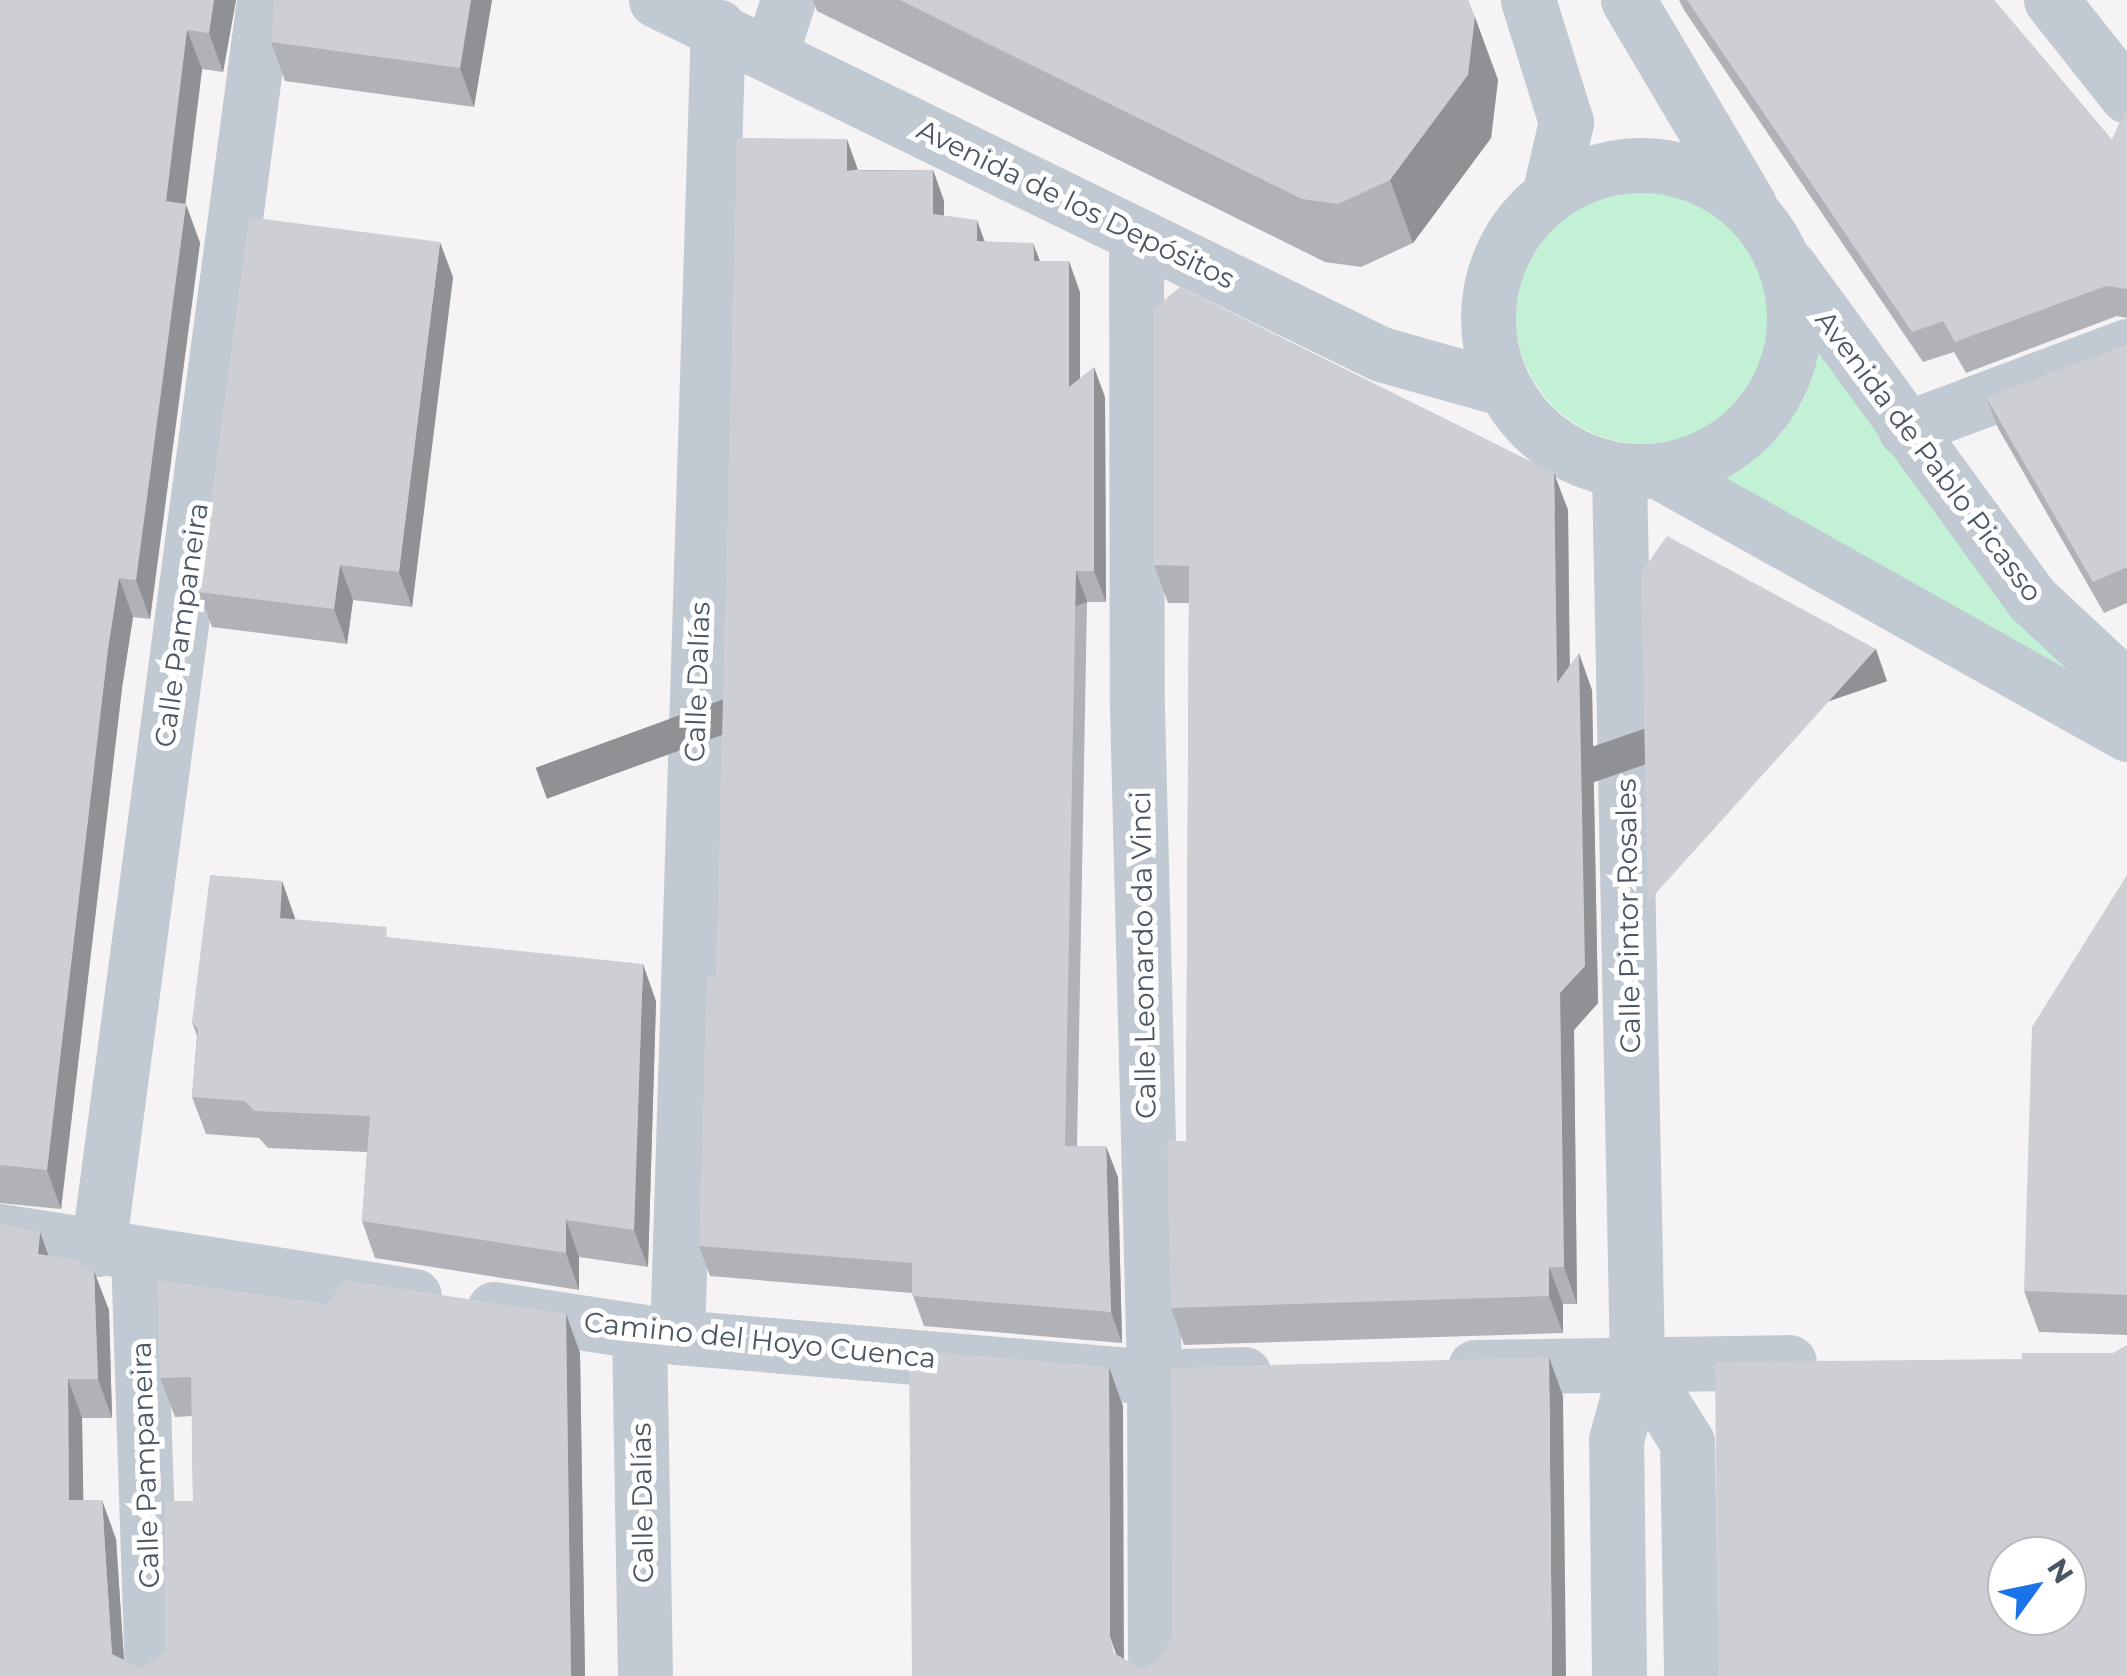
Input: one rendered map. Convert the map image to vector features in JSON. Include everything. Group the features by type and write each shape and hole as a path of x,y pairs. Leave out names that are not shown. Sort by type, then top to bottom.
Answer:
{"street":[{"name":"Calle Pampaneira","path":"152,1676 118,1252 264,0"},
{"name":"Avenida de los Depósitos","path":"656,0 1381,354 1504,388"},
{"path":"771,53 788,0"},
{"path":"1528,0 1566,122 1549,194"},
{"path":"1628,0 1784,259 1794,339 1762,414 1732,442 1696,462 1638,471"},
{"path":"2084,19 2127,96"},
{"name":"Calle Dalías","path":"645,1676 718,28"},
{"path":"1753,212 1717,184 1676,168 1632,164 1588,173 1549,194 1517,225 1497,263 1487,304 1490,348 1504,388 1533,428 1573,457 1638,471 2127,734"},
{"name":"Calle Leonardo da Vinci","path":"1136,235 1137,708 1154,1377 1154,1676"},
{"name":"Avenida de Pablo Picasso","path":"1784,259 1905,430 2033,600 2127,688"},
{"path":"1905,430 2127,346"},
{"name":"Calle Pintor Rosales","path":"1618,1676 1616,1440 1637,1362 1638,471"},
{"name":"Camino del Hoyo Cuenca","path":"0,1231 658,1334 1154,1377 1289,1373"},
{"path":"1425,1369 1637,1362 1833,1362"},
{"path":"1637,1362 1688,1442 1691,1676"}],"green space":[{"path":"1644,188 1669,190 1693,198 1735,225 1762,267 1770,291 1770,341 1762,365 1735,407 1693,434 1669,442 1644,444 1619,442 1595,434 1553,407 1526,365 1518,341 1516,316 1518,291 1526,267 1553,225 1595,198 1619,190"},
{"path":"1816,347 2120,709 1698,486 1745,467 1783,431 1806,395"}],"building":[{"path":"0,0 214,0 209,33 187,30 166,201 186,204 136,580 119,578 108,649 47,1170 0,1165"},
{"path":"274,0 471,0 460,68 271,42"},
{"path":"900,0 1468,0 1475,17 1468,75 1390,180 1338,204 1302,199"},
{"path":"1687,0 1994,0 2112,140 2127,107 2127,289 2106,286 1955,342 1943,321 1912,332"},
{"path":"737,138 847,139 847,171 933,170 933,214 977,220 977,241 1033,243 1034,261 1069,261 1069,387 1094,367 1094,571 1076,571 1065,1146 1106,1146 1111,1312 912,1296 912,1263 699,1246 707,976 716,977"},
{"path":"249,217 440,242 399,572 340,565 334,609 199,592"},
{"path":"1180,287 1554,473 1557,683 1579,653 1585,966 1560,993 1564,1267 1549,1267 1549,1296 1171,1308 1167,1141 1186,1141 1189,566 1154,565 1154,309"},
{"path":"2127,344 2127,569 2093,582 1986,397"},
{"path":"1667,536 1876,649 1648,902 1641,573"},
{"path":"210,875 282,881 280,918 387,927 386,937 643,964 634,1230 566,1220 566,1253 362,1221 370,1116 254,1111 245,1101 192,1097 198,1029 192,1022"},
{"path":"2127,875 2127,1295 2024,1291 2032,1027"},
{"path":"0,1224 40,1232 38,1254 81,1260 81,1269 94,1271 98,1379 68,1379 69,1500 102,1500 112,1654 140,1668 165,1652 165,1501 193,1501 191,1377 160,1378 157,1280 327,1304 344,1280 566,1314 571,1676 0,1676"},
{"path":"2127,1345 2127,1676 1718,1676 1715,1362 2022,1359 2022,1353 2113,1353"},
{"path":"909,1350 1109,1367 1110,1637 1114,1653 1140,1668 1157,1663 1172,1637 1171,1368 1549,1357 1552,1676 912,1676"}]}
